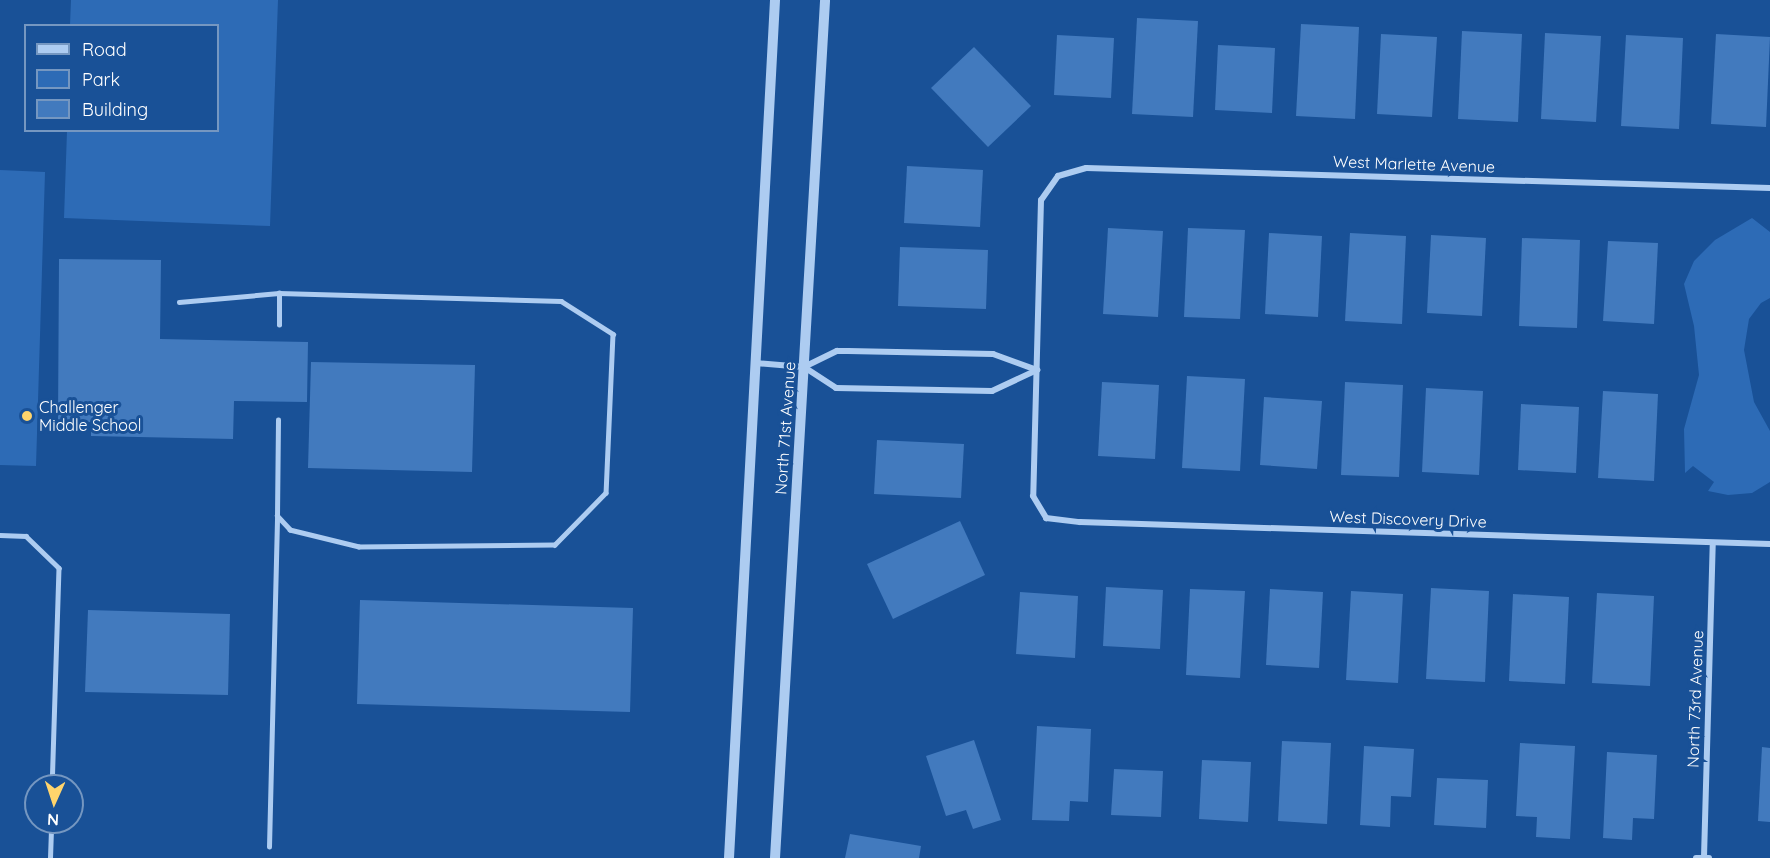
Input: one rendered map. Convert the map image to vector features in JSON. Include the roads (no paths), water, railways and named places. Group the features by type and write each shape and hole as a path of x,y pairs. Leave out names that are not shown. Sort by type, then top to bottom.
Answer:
{"street":[{"name":"North 71st Avenue","path":"729,858 775,0"},
{"name":"North 71st Avenue","path":"775,858 825,0"},
{"name":"West Marlette Avenue","path":"1037,370 1041,200 1058,176 1086,168 1770,188"},
{"path":"804,367 837,351 848,351 993,354 1037,370"},
{"path":"755,363 804,367 836,388 992,391 1037,370"},
{"name":"West Discovery Drive","path":"1037,370 1033,496 1046,518 1770,544"},
{"name":"North 73rd Avenue","path":"1704,857 1713,543"},
{"path":"1696,858 1709,858"}],"lane":[{"path":"179,302 279,293 561,301 614,334 606,493 555,545 359,548 290,530 277,516"},
{"path":"279,293 279,325"},
{"path":"269,847 278,420"},
{"path":"0,535 26,536 59,568 52,774"},
{"path":"50,858 51,834"}],"place":[{"name":"Challenger Middle School","path":"27,416"}]}
